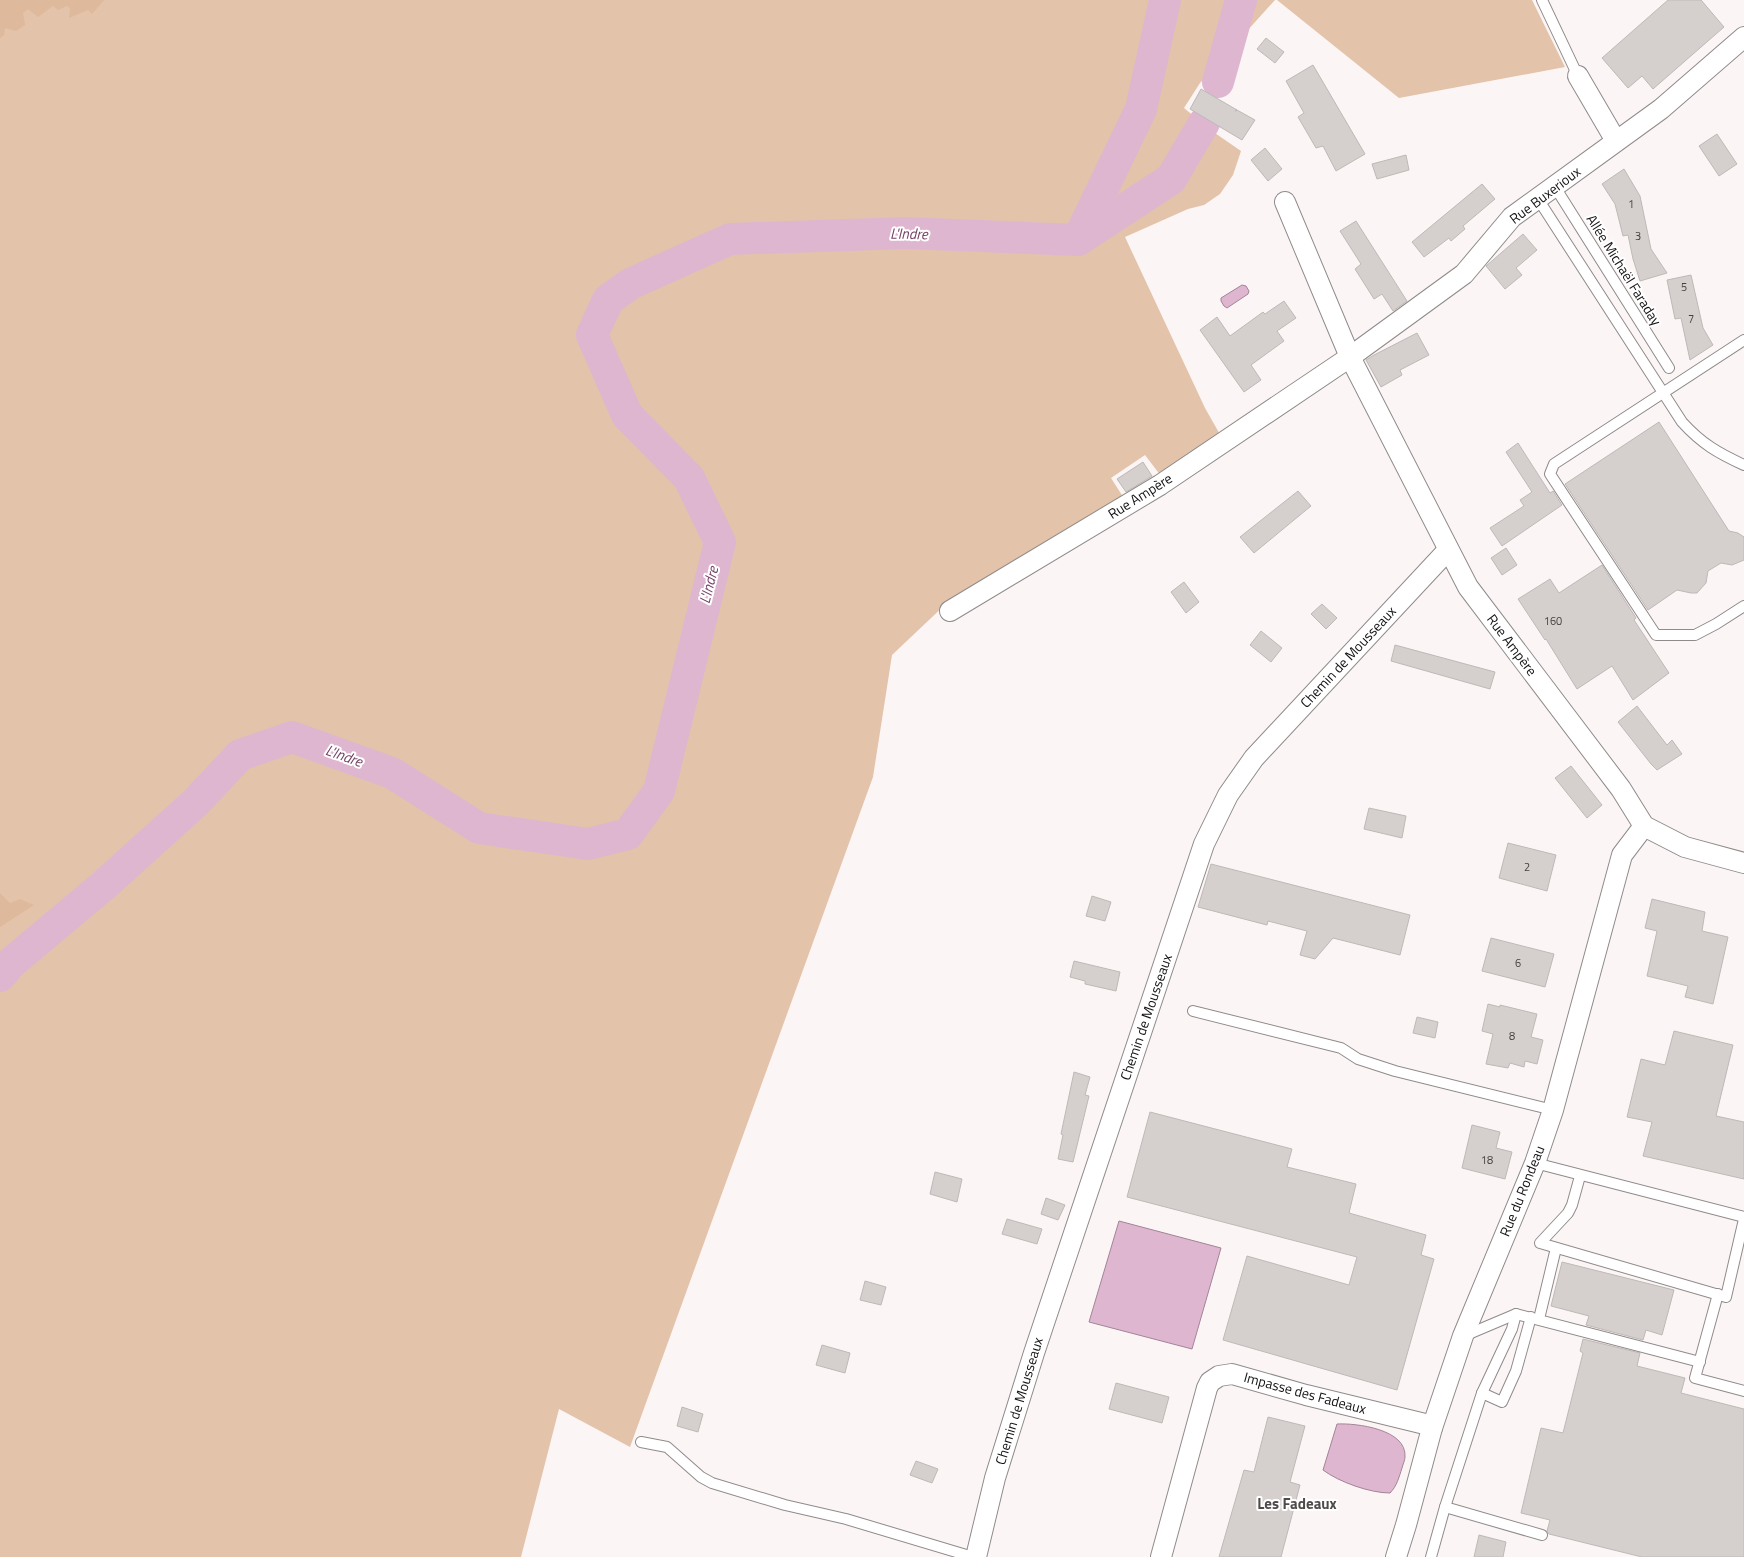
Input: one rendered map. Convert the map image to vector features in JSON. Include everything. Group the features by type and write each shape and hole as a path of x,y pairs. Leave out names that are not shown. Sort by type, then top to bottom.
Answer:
{"street":[{"name":"Rue Buxerioux","path":"1350,357 1464,274 1512,217 1661,110 1744,37"},
{"path":"1578,76 1616,141"},
{"name":"Rue Ampère","path":"1285,202 1350,357 1468,587 1620,789 1644,826 1685,847 1744,863"},
{"name":"Rue Ampère","path":"950,611 1160,485 1350,357"},
{"name":"Chemin de Mousseaux","path":"975,1557 995,1478 1034,1353 1204,844 1228,795 1254,758 1448,550"},
{"name":"Rue du Rondeau","path":"1396,1557 1432,1428 1463,1336 1535,1163 1553,1110 1622,855 1644,826"},
{"name":"Impasse des Fadeaux","path":"1160,1557 1207,1388 1210,1382 1219,1376 1232,1374 1306,1395 1425,1424 1432,1428"}],"lane":[{"path":"1542,0 1578,76"},
{"name":"Allée Michaël Faraday","path":"1555,187 1669,368"},
{"path":"1538,199 1682,422 1698,439 1723,456 1744,465"},
{"path":"1744,340 1554,464 1550,474 1656,635 1695,635 1744,606"},
{"path":"1193,1011 1341,1048 1358,1059 1395,1071 1553,1110"},
{"path":"1535,1163 1744,1218 1726,1297 1540,1243 1568,1213 1580,1176"},
{"path":"1482,1393 1502,1402 1516,1371 1535,1318 1556,1248"},
{"path":"1718,1294 1695,1378 1744,1391"},
{"path":"1431,1557 1482,1393 1512,1329 1516,1314"},
{"path":"1463,1336 1516,1314 1700,1362"},
{"path":"641,1442 667,1447 701,1477 712,1483 785,1505 846,1519 975,1557"},
{"path":"1445,1507 1542,1535"}],"shaded area":[{"path":"0,0 1275,0 1200,83 1184,108 1241,151 1233,175 1220,194 1204,205 1188,209 1125,237 1205,408 1222,438 1161,476 1145,455 1111,478 1125,500 948,602 892,655 873,777 630,1447 559,1409 521,1557 0,1557"},
{"path":"0,0 104,0 92,14 88,10 69,18 70,8 67,6 58,10 53,6 38,17 28,9 23,13 25,25 16,31 5,28 4,35 0,38"},
{"path":"1277,0 1532,0 1565,67 1399,98"},
{"path":"1242,285 1246,286 1249,291 1248,294 1227,308 1224,306 1221,298"},
{"path":"0,893 10,903 20,899 34,905 0,927"},
{"path":"1119,1221 1221,1248 1192,1349 1089,1322"},
{"path":"1337,1424 1356,1425 1379,1430 1398,1440 1403,1448 1405,1458 1398,1481 1390,1493 1382,1493 1355,1486 1337,1479 1323,1470"}],"building":[{"path":"1668,0 1701,0 1724,27 1653,89 1642,76 1628,88 1602,58"},
{"path":"1266,38 1284,52 1275,63 1257,49"},
{"path":"1313,65 1365,154 1336,171 1323,146 1316,148 1298,117 1304,113 1286,81"},
{"path":"1201,89 1255,120 1242,140 1190,109"},
{"path":"1717,134 1737,164 1719,176 1699,146"},
{"path":"1265,148 1282,169 1268,181 1251,160"},
{"path":"1406,155 1409,170 1377,179 1372,164"},
{"path":"1624,169 1640,196 1651,249 1667,273 1640,281 1628,235 1623,236 1615,204 1602,184"},
{"path":"1482,184 1495,199 1463,226 1465,229 1451,241 1449,238 1424,257 1412,242"},
{"path":"1356,221 1407,301 1393,311 1382,294 1374,299 1355,269 1361,264 1340,231"},
{"path":"1523,234 1537,250 1516,268 1522,275 1505,289 1486,266"},
{"path":"1691,275 1703,328 1713,345 1690,360 1681,318 1675,319 1667,280"},
{"path":"1284,301 1296,318 1277,331 1284,341 1251,365 1261,380 1244,392 1200,330 1217,317 1230,336 1263,312 1265,314"},
{"path":"1417,333 1429,355 1400,370 1402,375 1381,387 1366,360"},
{"path":"1659,422 1729,531 1744,537 1744,560 1732,565 1721,563 1708,571 1706,583 1697,593 1677,590 1648,610 1565,484"},
{"path":"1518,443 1550,493 1553,491 1562,505 1502,546 1490,528 1524,506 1520,500 1532,492 1506,452"},
{"path":"1143,462 1152,476 1126,492 1117,479"},
{"path":"1298,491 1311,506 1254,553 1240,537"},
{"path":"1506,548 1517,565 1502,575 1491,558"},
{"path":"1602,565 1636,618 1634,620 1669,673 1633,700 1612,666 1577,689 1518,599 1550,579 1559,593"},
{"path":"1184,582 1199,602 1186,613 1171,592"},
{"path":"1322,604 1337,618 1326,629 1311,614"},
{"path":"1261,631 1282,648 1271,662 1250,645"},
{"path":"1395,645 1495,672 1490,689 1391,661"},
{"path":"1637,706 1667,745 1672,740 1682,754 1657,770 1618,722"},
{"path":"1571,766 1602,805 1587,818 1555,778"},
{"path":"1369,808 1406,816 1402,838 1364,829"},
{"path":"1508,843 1556,855 1547,891 1499,878"},
{"path":"1211,864 1410,915 1400,955 1333,938 1315,959 1300,955 1307,931 1268,921 1267,925 1198,907"},
{"path":"1092,896 1111,902 1105,921 1086,916"},
{"path":"1652,899 1705,912 1702,931 1728,937 1713,1004 1685,997 1688,986 1647,976 1657,931 1645,928"},
{"path":"1491,938 1554,954 1545,987 1482,971"},
{"path":"1074,961 1120,972 1116,991 1085,984 1085,981 1070,977"},
{"path":"1488,1004 1537,1014 1531,1037 1543,1040 1537,1064 1525,1061 1524,1067 1510,1063 1508,1068 1486,1064 1493,1034 1482,1031"},
{"path":"1417,1017 1438,1022 1435,1038 1413,1033"},
{"path":"1674,1031 1733,1045 1716,1116 1744,1122 1744,1179 1643,1156 1652,1122 1627,1117 1641,1059 1665,1065"},
{"path":"1074,1072 1090,1077 1085,1095 1089,1096 1073,1162 1058,1159 1063,1135 1061,1134"},
{"path":"1150,1112 1292,1149 1287,1167 1356,1184 1349,1213 1426,1235 1421,1255 1434,1259 1397,1390 1223,1340 1247,1256 1349,1285 1357,1257 1127,1197"},
{"path":"1472,1125 1500,1132 1496,1148 1512,1152 1505,1179 1462,1168"},
{"path":"935,1172 962,1179 957,1202 930,1194"},
{"path":"1046,1198 1065,1205 1058,1220 1041,1214"},
{"path":"1007,1219 1042,1229 1037,1244 1002,1234"},
{"path":"1562,1262 1674,1290 1662,1335 1646,1330 1643,1340 1586,1325 1589,1316 1551,1306"},
{"path":"865,1281 886,1287 881,1305 860,1300"},
{"path":"1583,1339 1640,1353 1637,1366 1685,1378 1681,1393 1744,1409 1744,1557 1642,1557 1549,1534 1547,1531 1550,1520 1521,1513 1541,1428 1563,1433 1583,1353 1580,1351"},
{"path":"822,1345 850,1353 845,1373 816,1365"},
{"path":"1116,1383 1169,1397 1162,1423 1109,1409"},
{"path":"682,1407 703,1414 698,1432 677,1426"},
{"path":"1268,1417 1305,1426 1290,1482 1300,1485 1281,1557 1219,1557 1244,1470 1254,1472"},
{"path":"916,1461 938,1469 932,1483 910,1475"},
{"path":"1479,1535 1506,1542 1503,1557 1474,1557"}],"waterway":[{"path":"1078,240 1141,109 1165,0"},
{"name":"L'Indre","path":"1218,82 1241,0"},
{"name":"L'Indre","path":"0,976 11,963 104,885 195,803 240,755 292,737 392,773 479,828 588,844 628,834 659,791 720,542 689,478 627,415 592,335 608,300 630,284 730,239 905,233 1078,240 1171,179 1204,123"}],"district":[{"name":"Les Fadeaux","path":"1297,1504"}]}
